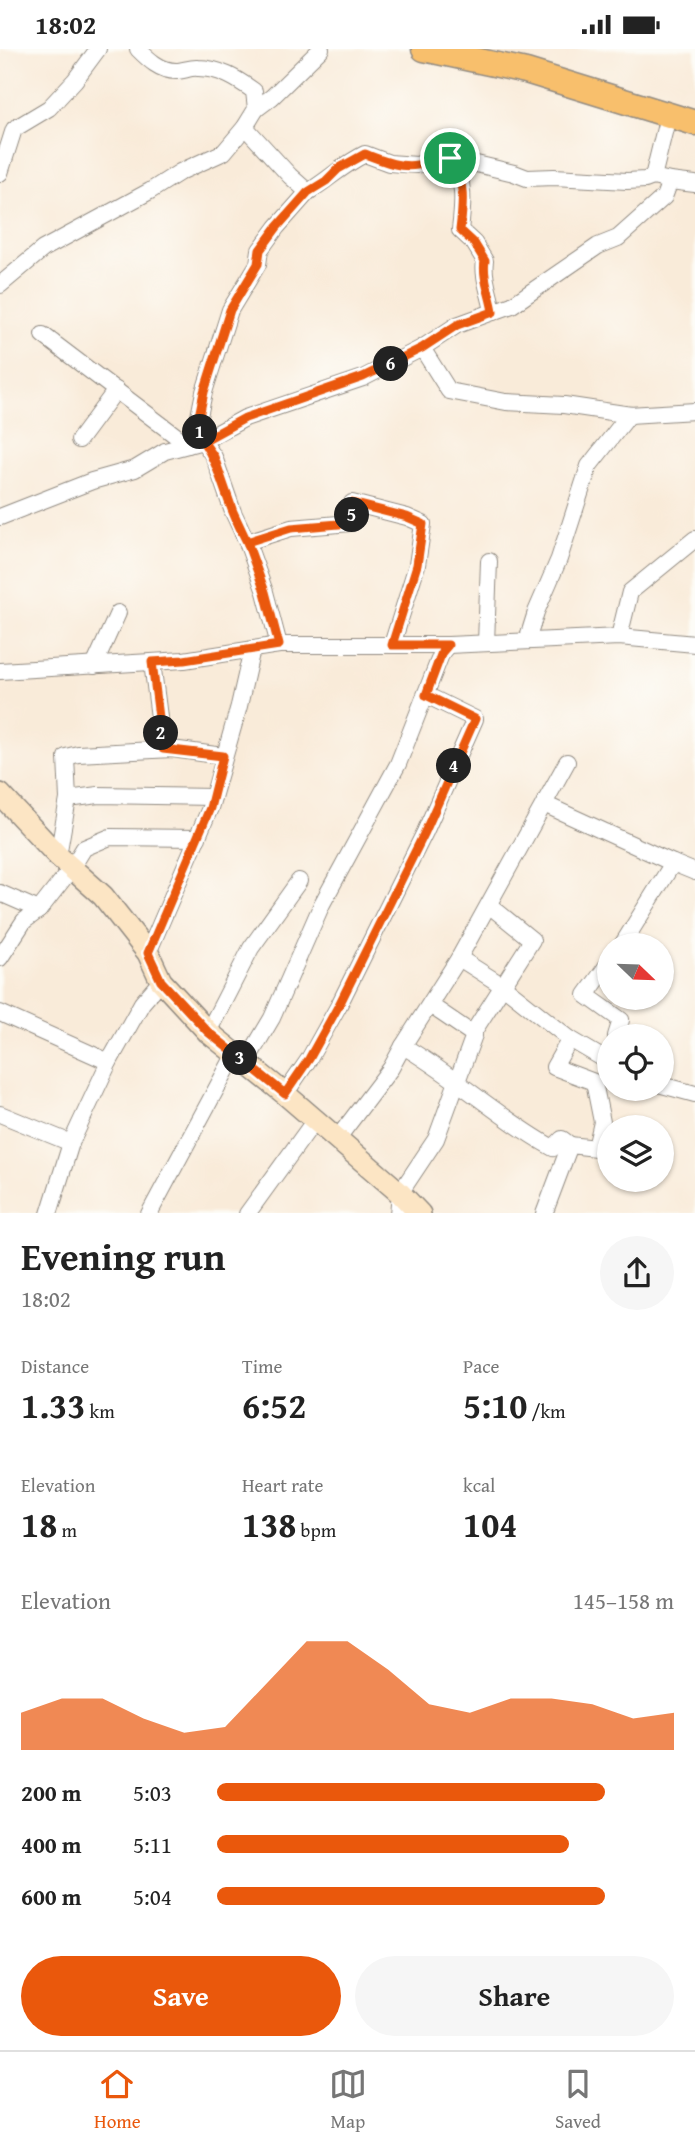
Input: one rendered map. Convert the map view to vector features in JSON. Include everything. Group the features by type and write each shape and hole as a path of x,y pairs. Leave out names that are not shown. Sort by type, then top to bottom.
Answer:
{"main road":[{"path":"424,49 467,53 695,123"}],"street":[{"path":"0,173 13,129 49,108 99,49"},
{"path":"138,49 163,69 176,71 196,67 218,71 235,78 254,91 256,109"},
{"path":"0,285 43,249 180,172 224,152 256,109 272,97 320,49"},
{"path":"653,177 668,116"},
{"path":"245,127 308,192"},
{"path":"195,443 204,392 230,310 258,264 260,250 308,192 326,181 338,169 365,154 389,163 417,165 443,156 527,178 628,181 653,177 695,184"},
{"path":"450,158 460,170 460,230 474,243 485,261 483,271 493,312"},
{"path":"0,517 92,481 135,469 165,451 195,443 245,418 363,377 422,348 457,325 512,305 589,251 618,238 664,197 670,181"},
{"path":"43,335 116,390 214,457 265,592 279,645"},
{"path":"422,348 449,391 506,402 564,405 631,415 695,411"},
{"path":"79,440 116,390"},
{"path":"527,641 536,612 559,559 589,466 631,415"},
{"path":"247,542 291,528 351,523 352,503 407,517 423,524 417,565 392,645"},
{"path":"619,637 630,592 695,539"},
{"path":"486,643 489,561"},
{"path":"94,666 118,613"},
{"path":"0,671 184,660 279,645 448,645 619,637 695,644"},
{"path":"149,1213 241,1058 272,1019 322,904 398,764 442,652 448,645"},
{"path":"148,953 213,797 252,649"},
{"path":"152,662 163,749"},
{"path":"285,1094 309,1059 339,1005 425,832 475,719 426,695"},
{"path":"0,958 24,921 39,911 64,862 68,799 66,757 163,749 223,756"},
{"path":"337,1139 391,1068 459,958 567,762"},
{"path":"0,794 64,862 103,896 148,953 161,981 208,1032 337,1139 399,1203 420,1213"},
{"path":"68,799 121,795 213,797"},
{"path":"544,804 695,872"},
{"path":"64,862 84,848 110,837 198,838"},
{"path":"629,933 673,863"},
{"path":"208,1032 251,948 299,881"},
{"path":"0,893 39,911"},
{"path":"399,1203 436,1139 474,1031 532,940 489,905"},
{"path":"459,958 503,986 570,1039 597,1055"},
{"path":"597,980 586,995 597,1003"},
{"path":"48,1213 71,1143 109,1062 142,1003 161,981"},
{"path":"430,1005 474,1035"},
{"path":"607,1010 621,1020 620,1024"},
{"path":"0,1013 109,1062"},
{"path":"403,1046 438,1067 528,1134 553,1148 562,1139 569,1145 596,1148 602,1122 594,1082 554,1067 570,1039"},
{"path":"674,1088 695,1094"},
{"path":"2,1120 71,1143"},
{"path":"247,1213 315,1120"},
{"path":"544,1213 569,1145"}],"route":[{"path":"450,158 443,156 417,165 389,163 365,154 338,169 326,181 308,192 260,250 258,264 230,310 204,392 197,426 203,441 214,457 233,512 247,542 265,592 279,645 184,660 152,662 163,749 223,756 210,808 148,953 161,981 208,1032 285,1094 309,1059 339,1005 425,832 475,719 426,695 442,652 448,645 392,645 417,565 423,524 407,517 352,503 351,523 291,528 247,542 233,512 223,484 214,457 203,441 245,418 363,377 422,348 457,325 493,312 483,271 485,261 474,243 460,230 460,170 450,158"}]}
